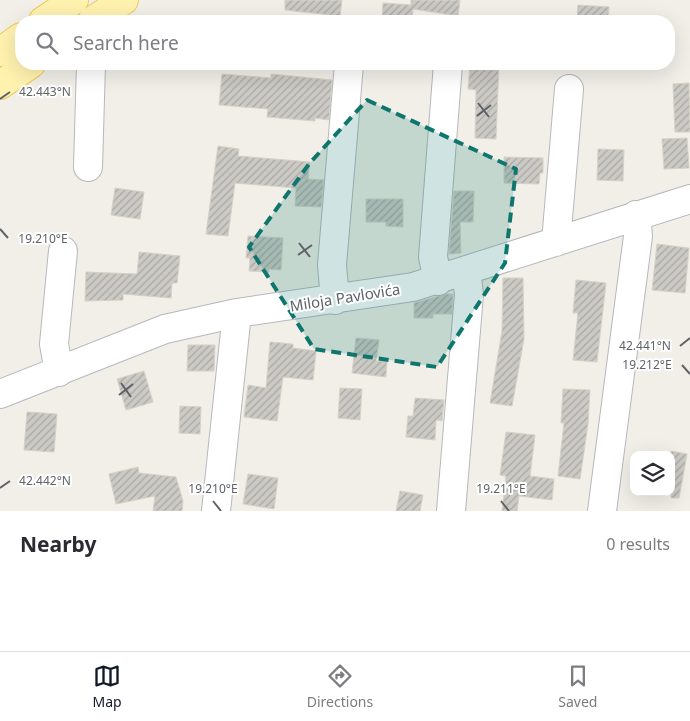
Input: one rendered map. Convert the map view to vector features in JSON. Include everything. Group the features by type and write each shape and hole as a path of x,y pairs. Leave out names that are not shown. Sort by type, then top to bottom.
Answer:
{"main road":[{"path":"53,15 74,0"},
{"path":"101,15 124,0"},
{"path":"0,52 15,41"},
{"path":"0,85 22,70"}],"street":[{"path":"88,167 91,70"},
{"path":"334,300 332,265 348,70"},
{"path":"438,281 433,257 448,70"},
{"path":"556,242 569,89"},
{"name":"Miloja Pavlovića","path":"0,394 165,329 237,313 413,288 690,199"},
{"path":"602,511 638,236 636,215"},
{"path":"59,372 54,344 63,251"},
{"path":"451,511 468,294 466,272"},
{"path":"216,511 237,313"}],"highlighted area":[{"path":"367,100 516,169 505,263 437,367 314,349 249,247 309,164"}],"building":[{"path":"285,0 342,0 340,15 285,10"},
{"path":"411,0 460,0 458,15 413,9 412,15 382,15 383,3 411,5"},
{"path":"578,5 609,7 608,15 577,15"},
{"path":"470,70 499,70 496,139 475,138 476,90 468,89"},
{"path":"222,74 271,78 271,74 332,80 329,120 315,118 315,121 267,117 268,109 219,105"},
{"path":"689,83 690,132 675,132 673,84"},
{"path":"687,138 689,168 664,169 662,139"},
{"path":"218,146 239,149 238,156 310,162 308,179 324,180 321,207 295,206 296,188 235,183 228,236 206,234"},
{"path":"598,149 624,150 623,181 597,180"},
{"path":"504,157 543,158 543,173 540,173 539,184 504,183"},
{"path":"115,188 144,192 140,219 111,215"},
{"path":"454,191 474,191 473,222 460,222 461,253 449,254"},
{"path":"366,199 403,199 403,227 386,226 386,222 366,222"},
{"path":"248,236 283,238 281,270 269,269 269,272 249,271 250,258 246,258"},
{"path":"657,244 689,248 685,293 652,290"},
{"path":"139,252 180,256 177,283 172,283 171,298 123,294 123,300 85,301 86,272 137,274"},
{"path":"503,278 523,278 524,339 512,406 490,403 502,331"},
{"path":"576,280 606,283 597,362 573,360 578,313 573,313"},
{"path":"446,294 453,294 452,314 433,314 433,318 414,318 414,303"},
{"path":"356,338 379,340 376,361 387,361 386,377 352,373"},
{"path":"270,342 293,344 293,348 316,351 313,380 283,377 277,421 244,417 248,385 266,388"},
{"path":"188,345 215,345 214,371 187,371"},
{"path":"144,371 153,402 126,410 117,379"},
{"path":"340,388 362,389 360,420 338,418"},
{"path":"563,389 590,390 588,424 580,479 558,476 564,423 561,423"},
{"path":"415,398 444,400 442,421 436,420 435,440 406,437 408,416 413,416"},
{"path":"180,406 201,407 200,434 179,433"},
{"path":"27,412 57,414 54,452 24,450"},
{"path":"506,432 535,435 530,476 554,479 552,500 519,496 517,511 502,511 506,476 500,475"},
{"path":"675,452 687,454 679,498 671,498 671,496 675,496"},
{"path":"138,467 139,473 176,477 183,501 182,511 153,511 155,496 116,504 109,474"},
{"path":"248,474 278,478 274,509 243,504"},
{"path":"400,491 423,495 420,511 396,511"}]}
